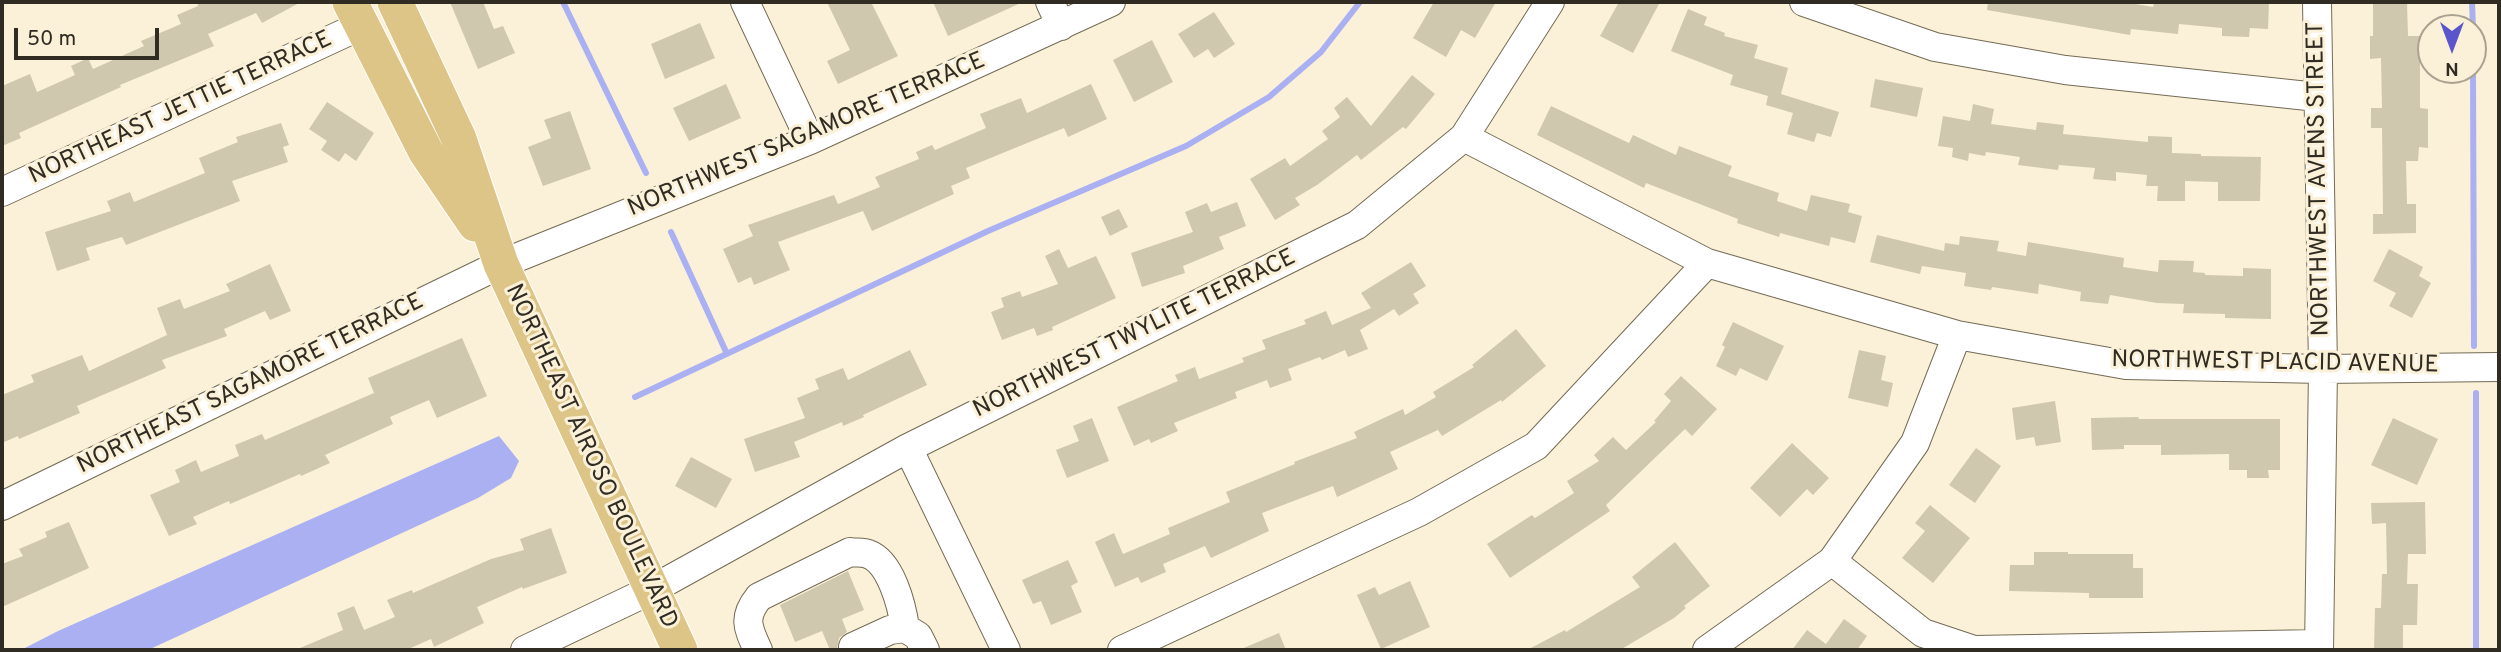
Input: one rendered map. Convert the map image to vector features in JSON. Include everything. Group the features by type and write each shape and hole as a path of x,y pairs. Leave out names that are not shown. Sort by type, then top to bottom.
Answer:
{"main road":[{"name":"NORTHEAST AIROSO BOULEVARD","path":"396,2 459,139 501,264 680,650"},
{"name":"NORTHEAST AIROSO BOULEVARD","path":"355,14 426,152 501,264"}],"street":[{"path":"745,2 810,140"},
{"name":"NORTHWEST SAGAMORE TERRACE","path":"501,264 810,140 1056,14 1111,2"},
{"name":"NORTHWEST TWYLITE TERRACE","path":"525,650 651,590 908,448 1357,225 1464,138 1550,2"},
{"path":"1804,2 1935,47 2065,70 2317,97"},
{"name":"NORTHWEST AVENS STREET","path":"2317,2 2323,369 2319,647"},
{"name":"NORTHEAST JETTIE TERRACE","path":"2,192 355,14"},
{"name":"NORTHWEST PLACID AVENUE","path":"1464,138 1707,263 1957,335 2126,365 2323,369 2499,367"},
{"path":"1122,650 1419,512 1536,446 1707,263"},
{"name":"NORTHEAST SAGAMORE TERRACE","path":"2,506 501,264"},
{"path":"1707,650 1832,561 1915,443 1957,335"},
{"path":"908,448 1006,650"},
{"path":"758,650 747,627 749,609 758,597 850,552 867,553 880,561 899,596 905,628"},
{"path":"1832,561 1923,633 1974,650 2319,647"},
{"path":"853,647 890,630 905,628 918,636 925,650"}],"water":[{"path":"499,436 519,461 511,478 478,498 148,650 21,650 58,631"}],"building":[{"path":"197,2 301,2 262,23 256,13 208,34 214,46 120,85 121,87 19,133 21,138 2,146 2,86 30,74 37,92 75,75 71,66 88,58 93,69 144,46 141,41 181,24 177,15 198,6"},
{"path":"450,2 483,2 494,29 503,26 515,53 478,69"},
{"path":"827,2 871,2 898,56 838,84 827,61 850,50"},
{"path":"933,2 1023,2 948,36"},
{"path":"1434,2 1496,2 1475,38 1461,30 1446,57 1413,38"},
{"path":"1619,2 1660,2 1633,53 1600,36"},
{"path":"1988,2 2124,2 2153,7 2154,2 2269,2 2268,29 2250,28 2249,37 2222,36 2222,28 2179,24 2178,34 2131,29 2130,35 1987,10"},
{"path":"2373,2 2407,2 2408,36 2417,36 2420,108 2428,109 2428,148 2419,147 2418,161 2406,161 2407,204 2416,204 2416,233 2373,234 2373,214 2383,214 2382,128 2371,128 2371,108 2382,108 2381,58 2370,59 2370,36 2373,36"},
{"path":"1688,9 1707,17 1704,25 1725,33 1724,36 1758,45 1754,58 1788,68 1781,94 1839,112 1831,137 1817,133 1814,142 1787,134 1793,113 1766,105 1768,96 1730,85 1733,75 1671,51"},
{"path":"1214,12 1235,44 1214,58 1208,49 1194,58 1178,34"},
{"path":"700,23 715,58 665,79 651,44"},
{"path":"1152,40 1173,82 1134,102 1113,60"},
{"path":"1412,75 1435,94 1406,129 1403,127 1361,160 1357,155 1295,198 1300,205 1275,220 1250,179 1285,158 1290,166 1328,139 1322,131 1340,117 1334,108 1347,97 1371,126"},
{"path":"1875,79 1923,88 1917,117 1870,107"},
{"path":"726,84 741,118 689,141 673,108"},
{"path":"1091,84 1107,119 1068,137 1064,128 966,168 970,178 951,186 954,194 872,231 863,211 778,242 790,270 754,285 751,277 738,283 723,249 753,236 748,225 834,195 838,204 880,187 875,177 919,159 916,152 932,145 935,150 986,128 980,114 1021,98 1027,113"},
{"path":"327,102 374,133 356,161 345,153 339,162 321,150 327,141 309,129"},
{"path":"1973,104 1994,109 1991,124 2036,130 2037,122 2064,125 2063,134 2148,142 2148,136 2172,137 2172,153 2261,157 2260,201 2218,201 2218,182 2185,181 2185,201 2157,201 2158,186 2146,186 2147,175 2116,172 2116,181 2093,179 2095,168 2059,165 2058,170 2018,165 2020,157 1986,152 1985,156 1969,153 1968,161 1952,157 1953,148 1938,146 1943,116 1970,121"},
{"path":"1551,106 1629,143 1633,135 1676,155 1679,146 1732,166 1728,176 1779,193 1777,201 1807,211 1811,195 1850,204 1848,212 1862,216 1855,243 1831,237 1829,246 1780,233 1779,237 1737,223 1738,219 1646,183 1644,188 1537,135"},
{"path":"570,111 591,169 543,186 528,147 551,138 544,120"},
{"path":"281,123 289,145 283,147 288,162 232,181 240,201 126,245 122,237 86,248 90,260 57,271 45,232 111,211 107,201 130,192 134,202 205,173 199,158 238,142 236,137"},
{"path":"1237,202 1246,226 1219,237 1224,249 1183,266 1185,273 1142,287 1131,253 1193,232 1185,212 1207,203 1211,212"},
{"path":"1119,209 1128,227 1110,236 1101,217"},
{"path":"1877,235 1944,251 1945,243 1959,245 1960,236 1999,241 1997,251 2026,256 2028,242 2124,258 2123,267 2158,272 2159,260 2194,261 2193,272 2205,275 2243,276 2243,268 2271,269 2271,319 2225,318 2225,314 2183,313 2184,304 2157,303 2110,295 2108,304 2080,301 2081,292 2039,284 2038,294 1964,286 1966,273 1922,266 1920,274 1870,262"},
{"path":"1059,249 1068,268 1096,256 1116,298 1037,336 1034,328 1002,340 991,312 1004,307 1001,298 1020,291 1022,297 1058,284 1045,256"},
{"path":"2389,249 2423,267 2419,276 2431,283 2412,318 2389,306 2396,293 2373,281"},
{"path":"1411,262 1426,286 1413,294 1419,303 1399,316 1394,309 1360,330 1368,349 1348,357 1345,350 1322,360 1320,357 1288,369 1292,380 1270,388 1267,380 1235,392 1237,398 1174,423 1178,431 1151,443 1149,439 1134,446 1117,407 1178,381 1175,375 1195,367 1199,379 1244,362 1242,358 1266,349 1262,340 1306,324 1304,320 1326,311 1332,325 1371,308 1361,293"},
{"path":"270,264 291,311 270,320 265,311 224,329 227,336 162,360 166,368 77,406 80,413 19,439 18,436 2,443 2,395 34,382 31,375 82,355 89,371 167,335 157,308 180,299 184,309 230,291 226,284"},
{"path":"1733,322 1784,346 1767,381 1740,368 1736,376 1716,366"},
{"path":"1516,329 1546,366 1502,402 1501,400 1442,436 1438,430 1390,452 1398,469 1337,497 1333,486 1262,513 1269,531 1211,558 1205,546 1163,564 1166,572 1141,583 1138,577 1115,587 1095,542 1114,533 1123,554 1170,534 1168,528 1230,502 1226,492 1357,438 1354,432 1403,409 1405,415 1436,397 1433,392 1474,367 1472,365"},
{"path":"462,338 487,396 437,418 429,400 390,417 393,424 325,455 330,463 193,517 197,524 169,536 150,495 180,482 175,470 196,460 201,472 239,456 235,445 262,434 265,440 374,393 368,378"},
{"path":"910,350 927,385 843,426 842,422 794,442 800,457 755,472 744,439 805,418 797,398 819,389 815,379 843,368 848,380"},
{"path":"1859,350 1886,356 1881,380 1893,383 1888,407 1848,398"},
{"path":"1681,376 1717,409 1692,436 1685,429 1606,505 1610,511 1510,578 1487,544 1532,515 1535,518 1574,493 1567,481 1599,461 1594,455 1613,437 1626,450 1656,422 1654,421 1671,401 1664,394"},
{"path":"2055,401 2061,442 2036,446 2034,437 2016,440 2012,408"},
{"path":"1092,418 1109,461 1067,478 1056,450 1079,441 1073,426"},
{"path":"2091,418 2280,419 2280,470 2268,470 2269,478 2247,478 2247,470 2229,470 2229,454 2161,455 2161,445 2124,445 2124,449 2092,450"},
{"path":"2393,418 2438,439 2417,485 2371,465"},
{"path":"1792,443 1829,478 1813,495 1807,489 1780,517 1750,488"},
{"path":"1976,448 2001,466 1975,503 1949,485"},
{"path":"691,457 732,479 716,508 675,486"},
{"path":"2425,502 2426,554 2408,554 2407,584 2418,584 2417,625 2403,625 2403,650 2374,650 2375,608 2381,608 2382,574 2387,574 2386,523 2372,524 2371,503"},
{"path":"1930,505 1970,538 1933,583 1902,558 1925,531 1915,523"},
{"path":"69,522 89,568 2,607 2,564 23,556 19,549 47,537 45,532"},
{"path":"551,528 567,573 523,589 522,587 477,607 484,623 434,647 431,639 406,650 295,650 343,630 337,613 354,606 364,630 395,617 387,600 412,590 413,593 491,559 524,550 520,539"},
{"path":"1675,542 1710,586 1684,606 1686,608 1674,618 1620,650 1527,650 1565,630 1566,632 1640,587 1632,577"},
{"path":"2034,552 2133,554 2133,568 2143,568 2143,598 2089,598 2089,593 2009,591 2010,565 2034,565"},
{"path":"1068,560 1078,582 1071,586 1082,612 1051,625 1041,601 1033,604 1022,580"},
{"path":"848,571 864,610 842,619 847,632 839,638 837,650 830,650 822,631 795,642 780,605"},
{"path":"1410,581 1430,627 1381,649 1357,595 1375,587 1379,595"},
{"path":"1844,619 1867,636 1857,650 1792,650 1807,630 1826,644"},
{"path":"1279,633 1286,650 1239,650"}],"waterway":[{"path":"563,2 646,173"},
{"path":"635,397 988,231 1186,146 1269,97 1321,52 1360,2"},
{"path":"2472,2 2472,14"},
{"path":"2473,84 2474,346"},
{"path":"671,232 727,354"},
{"path":"2476,393 2476,650"}]}
